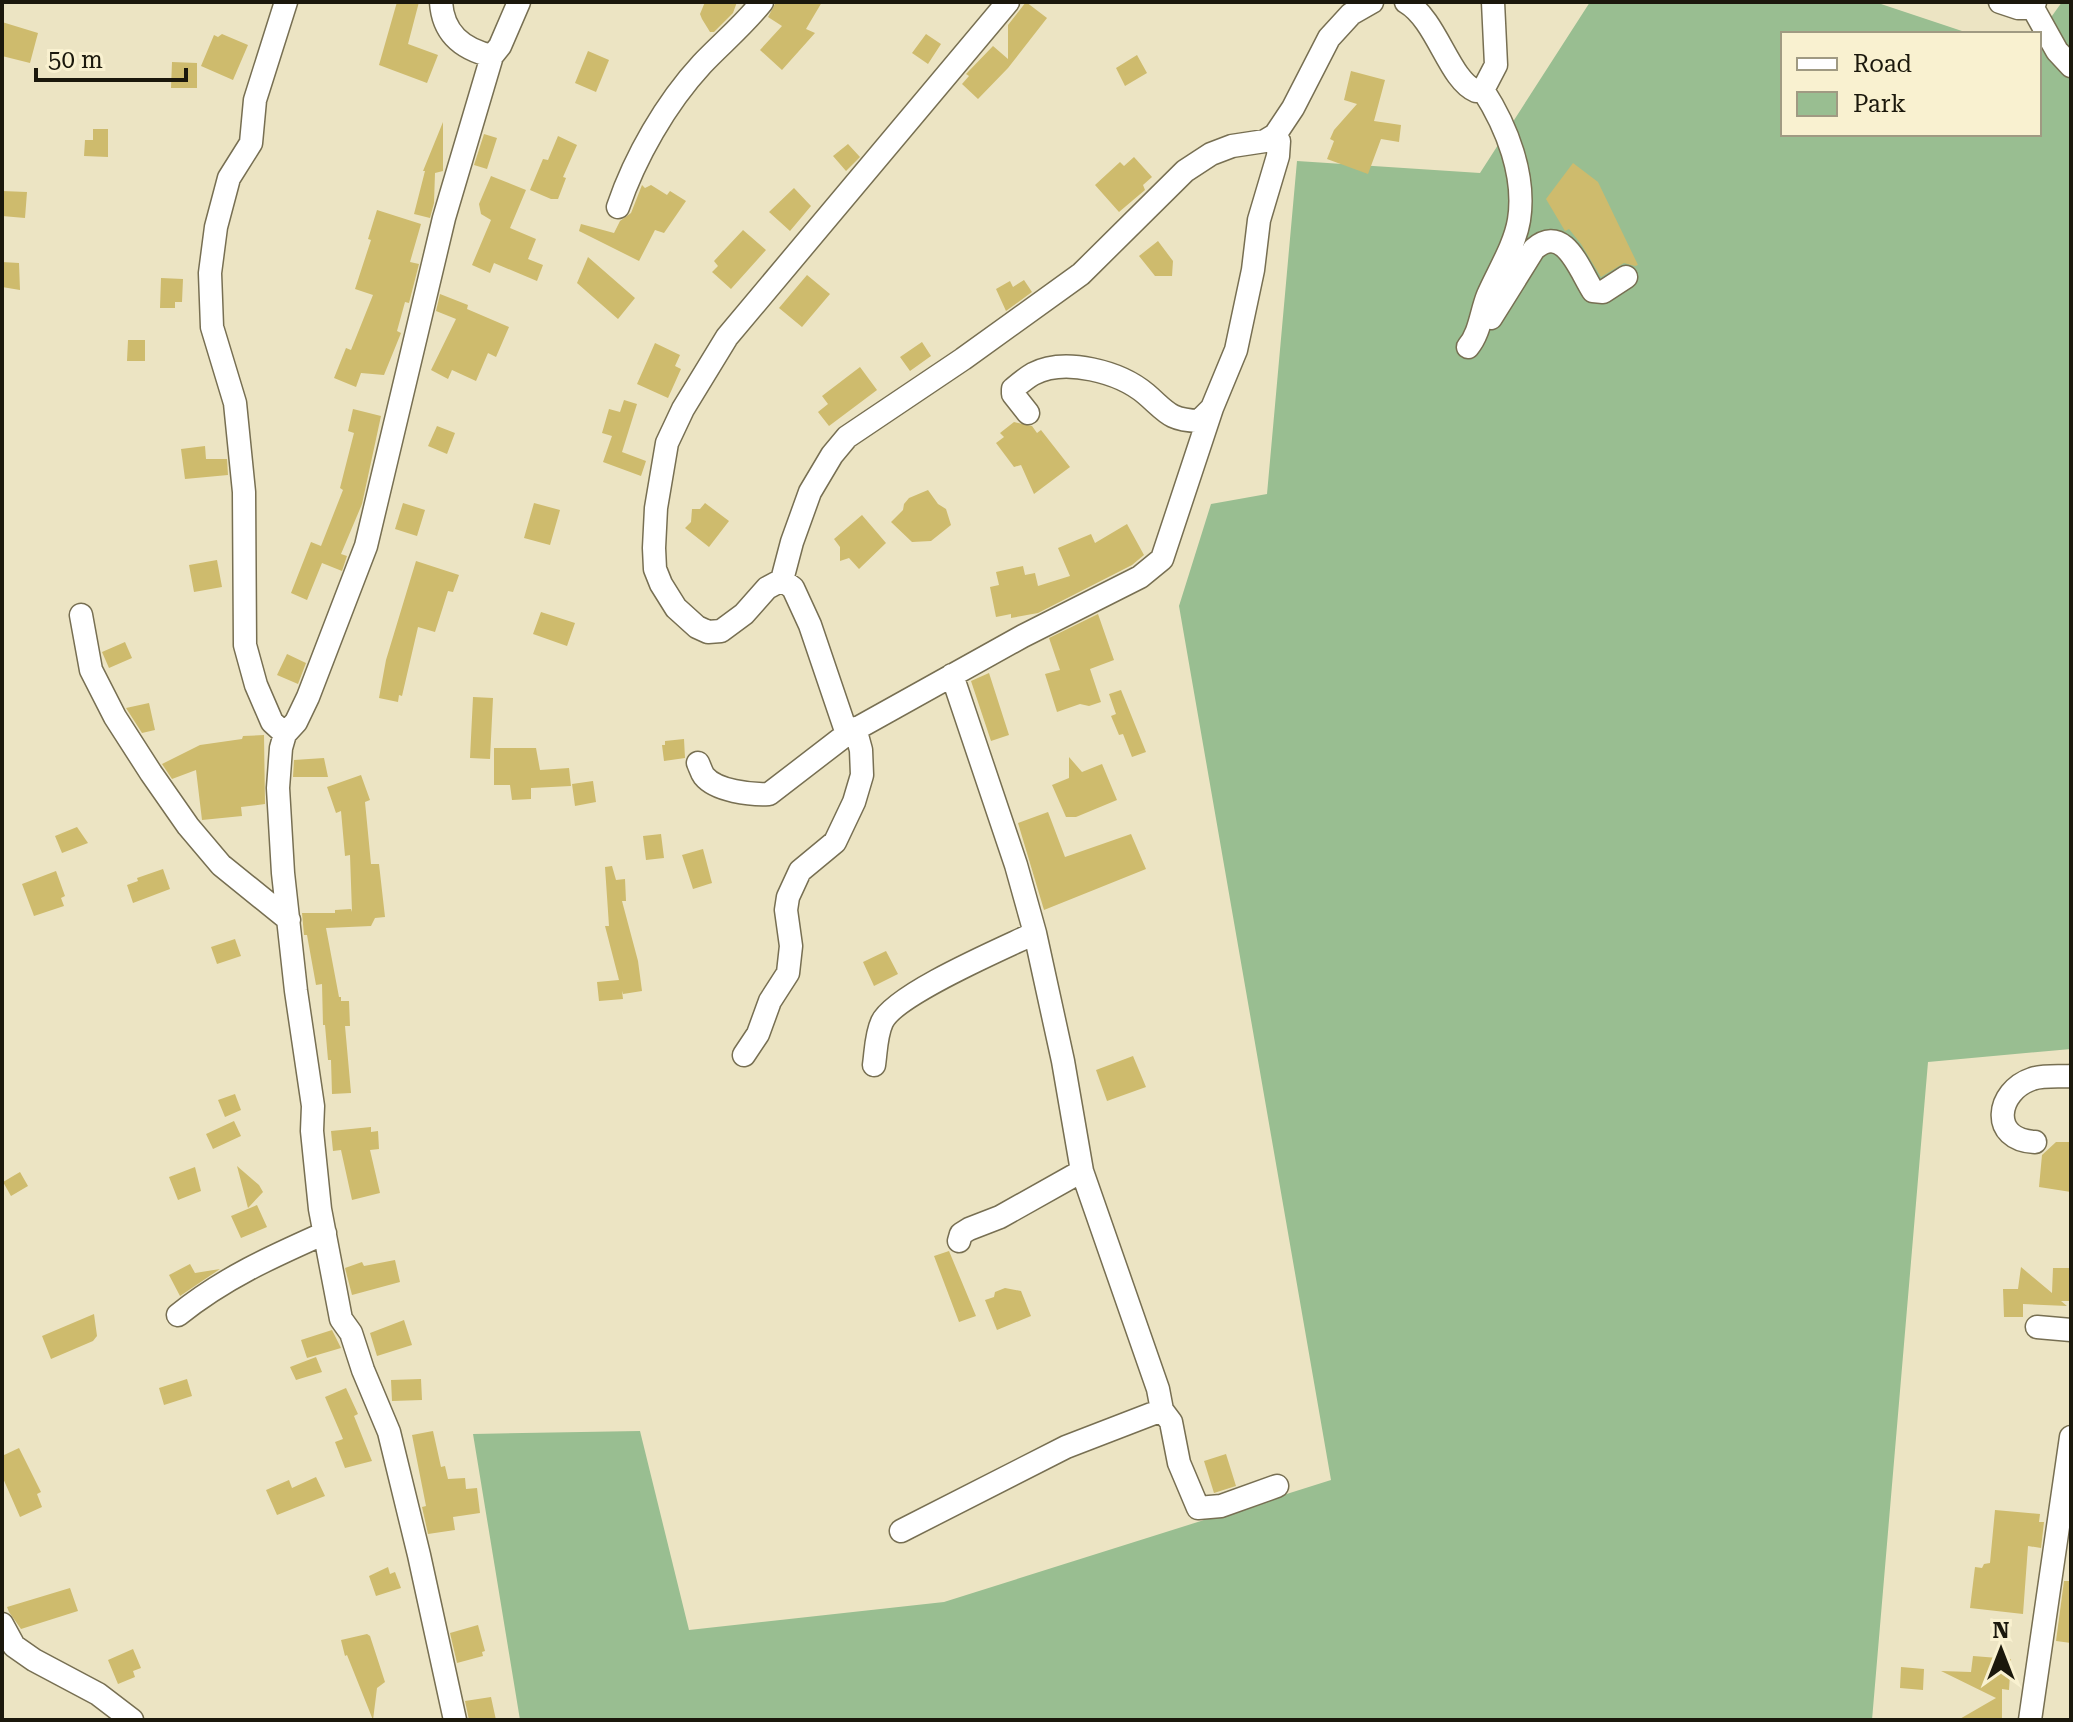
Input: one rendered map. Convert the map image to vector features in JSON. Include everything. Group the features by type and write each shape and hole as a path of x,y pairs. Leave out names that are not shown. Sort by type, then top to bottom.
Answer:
{"street":[{"path":"285,734 272,722 256,685 245,645 244,492 235,403 212,327 210,273 216,227 229,178 251,143 255,100 286,2"},
{"path":"441,2 448,30 461,44 477,53 492,56"},
{"path":"455,1720 389,1432 351,1333 341,1319 325,1233 312,1131 313,1106 296,991 278,788 285,734 296,722 308,697 366,546 444,218 492,56 500,46 519,2"},
{"path":"618,207 624,188 663,116 700,66 762,2"},
{"path":"1008,2 727,337 683,409 667,443 656,508 655,569 667,598 685,619 708,632 721,631 732,625 767,588 782,580 810,492 847,437 1081,274 1185,171 1211,154 1232,146 1265,141 1275,135 1293,108 1329,38 1351,14 1372,2"},
{"path":"1406,2 1416,8 1428,24 1463,83 1476,91 1483,90"},
{"path":"1483,90 1496,65 1493,2"},
{"path":"2000,2 2018,8 2034,5 2057,51 2071,66"},
{"path":"1483,90 1494,106 1513,156 1520,178 1520,201 1519,221 1471,344 1483,334 1534,249 1544,240 1555,240 1567,248 1593,291 1603,292 1626,277"},
{"path":"698,763 705,777 716,784 754,794 769,794 851,731 1140,577 1162,559 1212,408 1236,350 1253,270 1259,220 1278,156 1279,141 1275,135"},
{"path":"1028,413 1013,394 1013,389 1034,373 1052,368 1092,368 1125,380 1179,420 1199,421 1212,408"},
{"path":"744,1055 758,1034 770,1001 788,973 791,946 786,910 788,897 800,871 835,842 854,802 862,775 861,750 810,625 793,588 782,580"},
{"path":"81,615 91,670 115,717 151,773 188,826 221,865 289,920"},
{"path":"952,675 1016,865 1035,933 1060,1045 1082,1171 1153,1375 1162,1410 1171,1422 1179,1463 1198,1508 1221,1506 1277,1486"},
{"path":"874,1065 881,1024 888,1013 932,984 1035,933"},
{"path":"2035,1142 2018,1141 2009,1134 2004,1120 2004,1103 2016,1087 2034,1077 2071,1076"},
{"path":"959,1241 961,1234 969,1229 1000,1217 1082,1171"},
{"path":"178,1315 244,1270 325,1233"},
{"path":"2037,1327 2071,1330"},
{"path":"901,1531 1066,1447 1162,1410"},
{"path":"2030,1720 2071,1437"},
{"path":"2,1624 14,1646 98,1694 132,1720"}],"green space":[{"path":"1590,2 1875,2 1965,32 1781,32 1781,136 2041,136 2040,32 2062,2 2071,2 2071,1049 1928,1062 1872,1720 520,1720 473,1434 640,1431 689,1630 944,1602 1331,1480 1179,606 1211,504 1267,494 1297,161 1480,173"}],"building":[{"path":"397,2 419,2 408,44 438,55 427,83 379,65"},
{"path":"705,2 737,2 733,13 714,32 710,32 700,14"},
{"path":"776,2 822,2 806,29 815,33 782,70 760,50 782,26 768,17"},
{"path":"1026,2 1047,18 1008,68 978,99 962,84 969,76 966,74 993,46 1008,59 1008,25"},
{"path":"2,22 38,33 30,63 2,56"},
{"path":"222,34 248,45 233,80 201,66 214,35 218,37"},
{"path":"926,34 941,44 928,64 912,53"},
{"path":"588,51 609,60 596,92 575,83"},
{"path":"1137,55 1147,73 1125,86 1116,68"},
{"path":"172,62 197,63 197,88 171,88"},
{"path":"1351,71 1385,80 1374,121 1401,125 1399,142 1381,139 1368,174 1327,159 1334,141 1330,139 1334,130 1357,104 1344,100"},
{"path":"443,122 443,171 435,173 430,218 414,214 423,171"},
{"path":"93,129 108,129 108,157 84,156 85,140 93,140"},
{"path":"484,134 497,138 487,169 474,165"},
{"path":"558,136 577,145 563,177 566,178 558,199 551,199 530,190 543,159 548,160"},
{"path":"848,144 860,157 846,171 833,156"},
{"path":"1134,157 1152,177 1143,185 1145,190 1119,212 1095,185 1120,162 1124,166"},
{"path":"1573,163 1598,182 1638,265 1624,263 1601,277 1581,244 1569,229 1565,231 1546,199"},
{"path":"491,176 526,190 510,228 536,239 528,259 543,265 537,281 494,263 490,273 472,265 491,220 481,214 479,204"},
{"path":"642,185 645,188 651,185 667,195 670,191 686,201 664,233 655,230 639,261 579,231 581,224 614,233 620,221 631,213"},
{"path":"794,188 811,206 790,231 769,212"},
{"path":"2,191 27,192 25,218 2,216"},
{"path":"377,210 421,224 410,262 419,264 409,303 405,302 397,331 401,333 384,375 361,373 356,387 334,378 346,348 351,350 373,295 355,289"},
{"path":"743,230 766,250 731,289 712,272 718,266 714,261"},
{"path":"1158,241 1173,261 1172,276 1155,276 1139,256"},
{"path":"588,257 635,298 618,319 577,283"},
{"path":"2,262 19,263 20,290 2,287"},
{"path":"807,275 830,294 802,327 779,308"},
{"path":"161,278 183,279 182,302 175,302 175,308 160,308"},
{"path":"1024,280 1032,292 1006,311 996,289 1010,281 1013,287"},
{"path":"440,294 509,327 496,357 488,353 476,381 452,370 448,379 431,370 456,319 436,311"},
{"path":"128,340 145,340 145,361 127,361"},
{"path":"922,342 931,356 910,371 900,357"},
{"path":"655,343 680,355 675,366 681,369 668,398 637,384"},
{"path":"860,367 877,390 829,426 818,412 828,404 822,396"},
{"path":"624,400 637,404 622,452 646,461 641,476 603,462 612,436 602,433 609,409 620,412"},
{"path":"353,409 381,416 362,504 341,554 347,556 342,571 322,563 307,600 291,593 311,542 321,546 343,490 340,488 354,433 348,431"},
{"path":"1014,422 1032,426 1037,433 1041,430 1070,467 1034,494 1021,465 1014,467 996,443 1004,437 1000,433"},
{"path":"437,426 455,433 447,454 428,446"},
{"path":"205,446 206,459 227,459 228,475 185,479 181,449"},
{"path":"928,490 946,509 951,525 931,541 912,542 891,522 909,498"},
{"path":"403,503 425,510 417,536 395,529"},
{"path":"534,503 560,510 550,545 524,538"},
{"path":"705,503 729,521 709,547 685,528 691,522 692,509 700,509"},
{"path":"862,515 886,543 859,569 849,558 840,561 840,547 834,539"},
{"path":"1127,524 1144,555 1132,565 1038,613 1011,618 1011,614 996,617 990,587 999,585 996,572 1023,566 1025,575 1035,573 1038,586 1070,576 1058,548 1091,534 1095,543"},
{"path":"217,560 222,587 194,592 189,565"},
{"path":"416,561 459,575 453,592 448,591 435,632 418,627 398,702 379,698 386,660"},
{"path":"541,612 575,623 567,646 533,634"},
{"path":"1098,614 1114,660 1090,669 1101,702 1089,706 1080,704 1057,712 1045,674 1060,670 1049,638"},
{"path":"125,642 132,658 109,668 102,652"},
{"path":"287,654 306,663 298,684 277,675"},
{"path":"989,673 1009,735 991,741 971,681"},
{"path":"1121,690 1146,752 1132,757 1123,734 1119,735 1111,716 1116,714 1109,694"},
{"path":"473,697 493,698 490,759 470,758"},
{"path":"149,703 155,730 142,733 126,708"},
{"path":"264,735 265,804 241,807 242,816 202,820 196,770 172,779 162,764 200,745"},
{"path":"684,739 685,758 664,761 662,745 665,741"},
{"path":"494,748 536,748 540,770 569,768 571,786 531,788 531,799 512,800 510,785 494,785"},
{"path":"1069,757 1082,772 1102,764 1117,800 1076,817 1066,817 1052,785 1069,778"},
{"path":"324,758 328,777 293,777 294,760"},
{"path":"361,775 370,800 365,802 371,864 379,864 385,917 375,918 371,926 326,928 339,997 341,1001 349,1001 350,1026 345,1026 351,1093 332,1094 331,1060 328,1060 323,1025 322,984 316,985 302,913 335,913 335,910 351,909 352,912 350,855 345,856 341,811 336,813 327,787"},
{"path":"593,781 596,802 575,806 572,784"},
{"path":"1048,812 1065,857 1131,834 1146,869 1044,910 1018,823"},
{"path":"77,827 88,843 62,853 55,836"},
{"path":"661,834 664,858 646,860 643,836"},
{"path":"703,849 712,883 693,889 682,855"},
{"path":"612,866 616,880 625,879 626,901 622,901 638,961 642,991 623,994 622,991 623,999 599,1001 597,982 619,980 605,926 609,926 605,867"},
{"path":"163,869 170,889 133,903 127,885"},
{"path":"56,871 65,896 61,898 64,906 34,916 22,884"},
{"path":"235,939 241,956 217,964 211,947"},
{"path":"886,951 898,974 874,986 863,962"},
{"path":"1133,1056 1146,1087 1107,1101 1096,1070"},
{"path":"235,1094 241,1110 225,1117 218,1100"},
{"path":"234,1121 241,1136 213,1149 206,1134"},
{"path":"371,1127 371,1132 378,1131 379,1149 370,1150 380,1193 352,1200 341,1150 333,1151 331,1131"},
{"path":"2056,1142 2071,1142 2071,1192 2039,1187 2042,1155"},
{"path":"237,1166 263,1192 248,1208"},
{"path":"195,1167 201,1191 178,1200 169,1177"},
{"path":"20,1172 28,1186 11,1196 3,1182"},
{"path":"257,1205 267,1227 241,1238 231,1216"},
{"path":"949,1251 976,1316 959,1322 934,1256"},
{"path":"395,1260 400,1282 352,1295 345,1268 362,1262 364,1266"},
{"path":"190,1264 195,1273 220,1269 180,1296 169,1275"},
{"path":"2021,1267 2052,1293 2053,1268 2071,1268 2071,1301 2061,1301 2067,1306 2023,1304 2023,1317 2004,1317 2003,1289 2018,1289"},
{"path":"1005,1288 1021,1291 1031,1316 997,1330 985,1300"},
{"path":"94,1314 97,1336 93,1341 51,1359 42,1336"},
{"path":"404,1320 412,1345 377,1356 370,1333"},
{"path":"332,1330 341,1348 307,1358 301,1340"},
{"path":"316,1357 322,1372 296,1380 290,1367"},
{"path":"187,1379 192,1396 164,1405 159,1388"},
{"path":"421,1379 422,1400 392,1401 391,1380"},
{"path":"346,1388 358,1414 354,1416 372,1461 345,1468 335,1442 343,1439 325,1397"},
{"path":"433,1431 441,1467 445,1466 448,1479 465,1478 466,1489 477,1488 480,1513 453,1517 455,1530 428,1534 422,1507 426,1506 412,1435"},
{"path":"19,1448 41,1492 37,1494 42,1507 20,1517 2,1476 2,1456"},
{"path":"1226,1454 1236,1486 1214,1493 1204,1461"},
{"path":"316,1477 325,1496 277,1515 266,1490 289,1480 292,1488"},
{"path":"1995,1510 2040,1514 2039,1522 2044,1522 2041,1548 2028,1546 2023,1614 1970,1608 1975,1567 1982,1568 1990,1563"},
{"path":"388,1567 390,1574 395,1572 401,1588 376,1596 369,1576"},
{"path":"2064,1581 2071,1581 2071,1643 2056,1641"},
{"path":"70,1588 78,1611 21,1629 7,1607"},
{"path":"478,1625 485,1651 482,1652 483,1656 457,1663 450,1633"},
{"path":"367,1634 385,1682 377,1688 373,1720 341,1640"},
{"path":"133,1649 141,1668 133,1671 135,1677 118,1684 108,1660"},
{"path":"1973,1656 2011,1659 2009,1690 2002,1689 2002,1720 1958,1720 1996,1698 1941,1671 1971,1672"},
{"path":"1901,1667 1924,1669 1923,1690 1900,1688"},
{"path":"491,1697 496,1720 469,1720 465,1701"}]}
